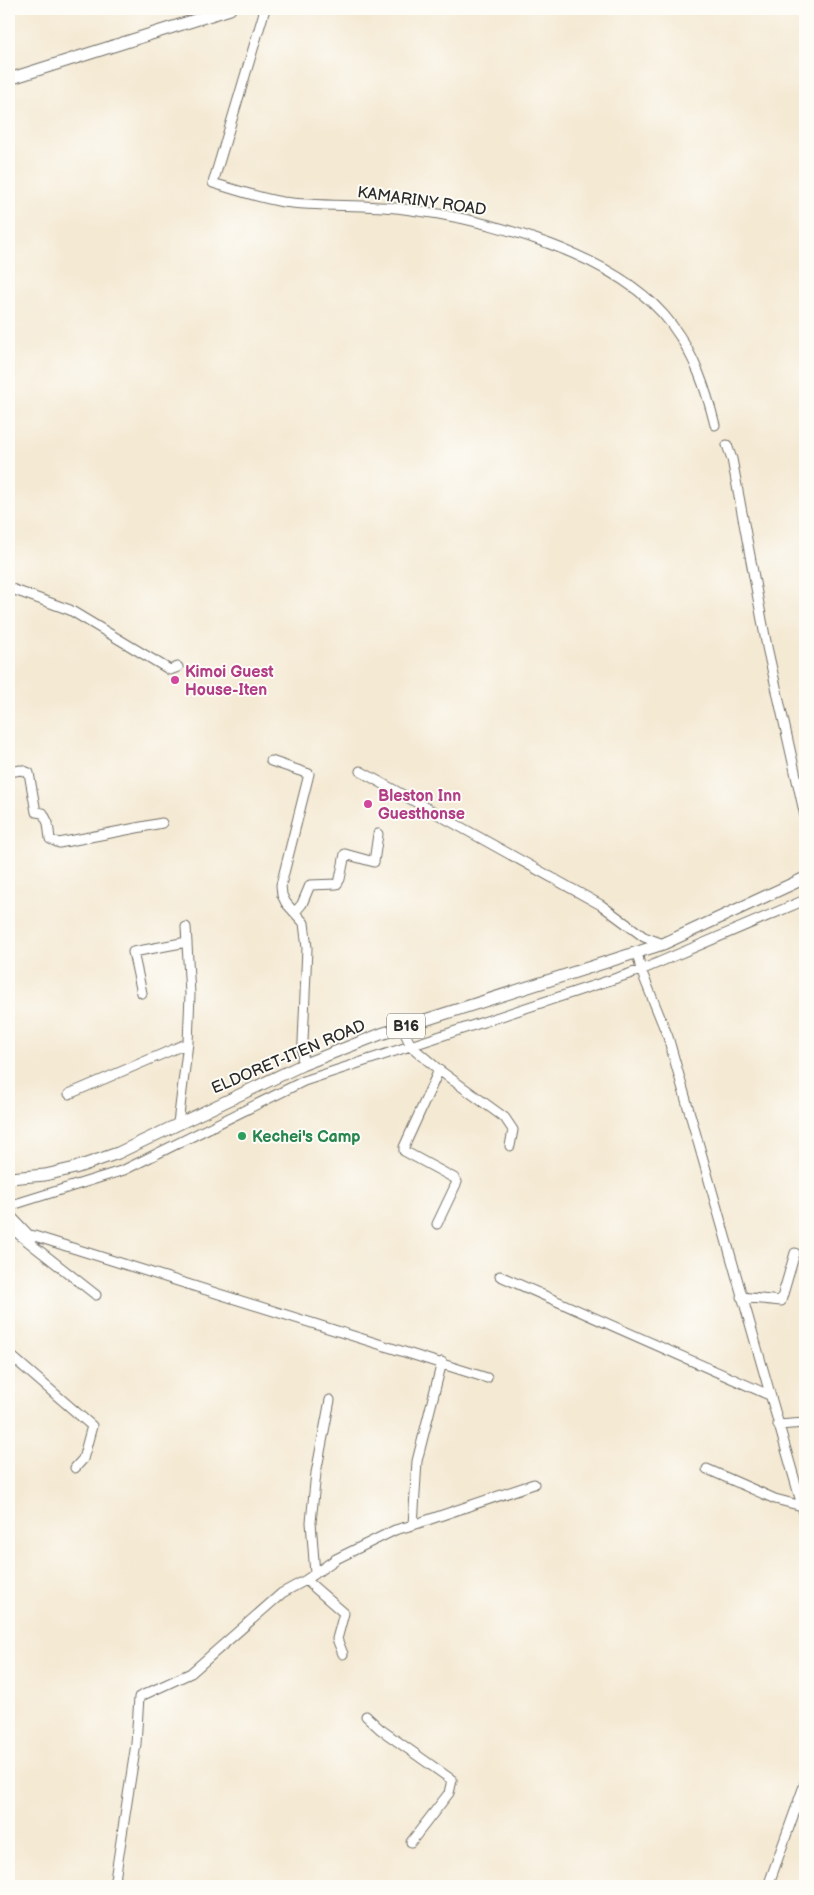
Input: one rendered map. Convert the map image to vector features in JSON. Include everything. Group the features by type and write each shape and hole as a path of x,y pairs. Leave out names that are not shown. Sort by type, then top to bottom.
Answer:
{"main road":[{"path":"9,79 230,9"},
{"name":"ELDORET-ITEN ROAD","path":"9,1178 45,1175 75,1168 118,1153 302,1065 402,1027 663,944 805,878"}],"street":[{"name":"KAMARINY ROAD","path":"265,9 213,183 282,202 405,209 499,227 534,238 598,267 642,293 672,325 693,359 704,382 715,425"},
{"path":"727,445 732,459 764,616 767,647 805,816"},
{"path":"9,588 70,610 170,670 178,667"},
{"path":"271,761 309,774 281,885 282,895 304,923 307,948 302,1065"},
{"path":"9,772 21,770 29,773 36,812 43,813 48,823 50,840 59,843 162,824"},
{"path":"360,771 601,905 644,937 663,944"},
{"path":"296,911 302,904 310,885 337,884 340,879 345,854 374,862 378,834"},
{"path":"9,1206 124,1170 304,1080 641,970 805,900"},
{"path":"178,1123 188,1044 190,994 186,927"},
{"path":"142,994 133,952 187,942"},
{"path":"637,952 641,970 668,1037 741,1298 805,1516"},
{"path":"402,1027 411,1046 439,1070 505,1118 513,1130 510,1146"},
{"path":"69,1094 188,1044"},
{"path":"437,1224 457,1182 454,1178 404,1151 404,1147 439,1070"},
{"path":"9,1214 17,1225 28,1234 250,1305 442,1362 487,1378"},
{"path":"17,1225 17,1233 96,1295"},
{"path":"741,1298 782,1301 796,1253"},
{"path":"500,1276 769,1395"},
{"path":"9,1354 92,1426 83,1459 74,1468"},
{"path":"413,1525 417,1462 442,1362"},
{"path":"314,1574 311,1522 316,1473 330,1400"},
{"path":"778,1425 805,1423"},
{"path":"707,1469 775,1499 802,1506"},
{"path":"114,1886 136,1744 139,1698 148,1691 174,1683 191,1674 282,1593 353,1551 395,1530 534,1484"},
{"path":"306,1580 344,1613 337,1639 343,1654"},
{"path":"366,1716 380,1729 452,1780 449,1793 411,1842"},
{"path":"768,1886 805,1783"}],"place":[{"name":"Kimoi Guest House-Iten","path":"175,680"},
{"name":"Bleston Inn Guesthonse","path":"368,804"},
{"name":"Kechei's Camp","path":"242,1136"}]}
